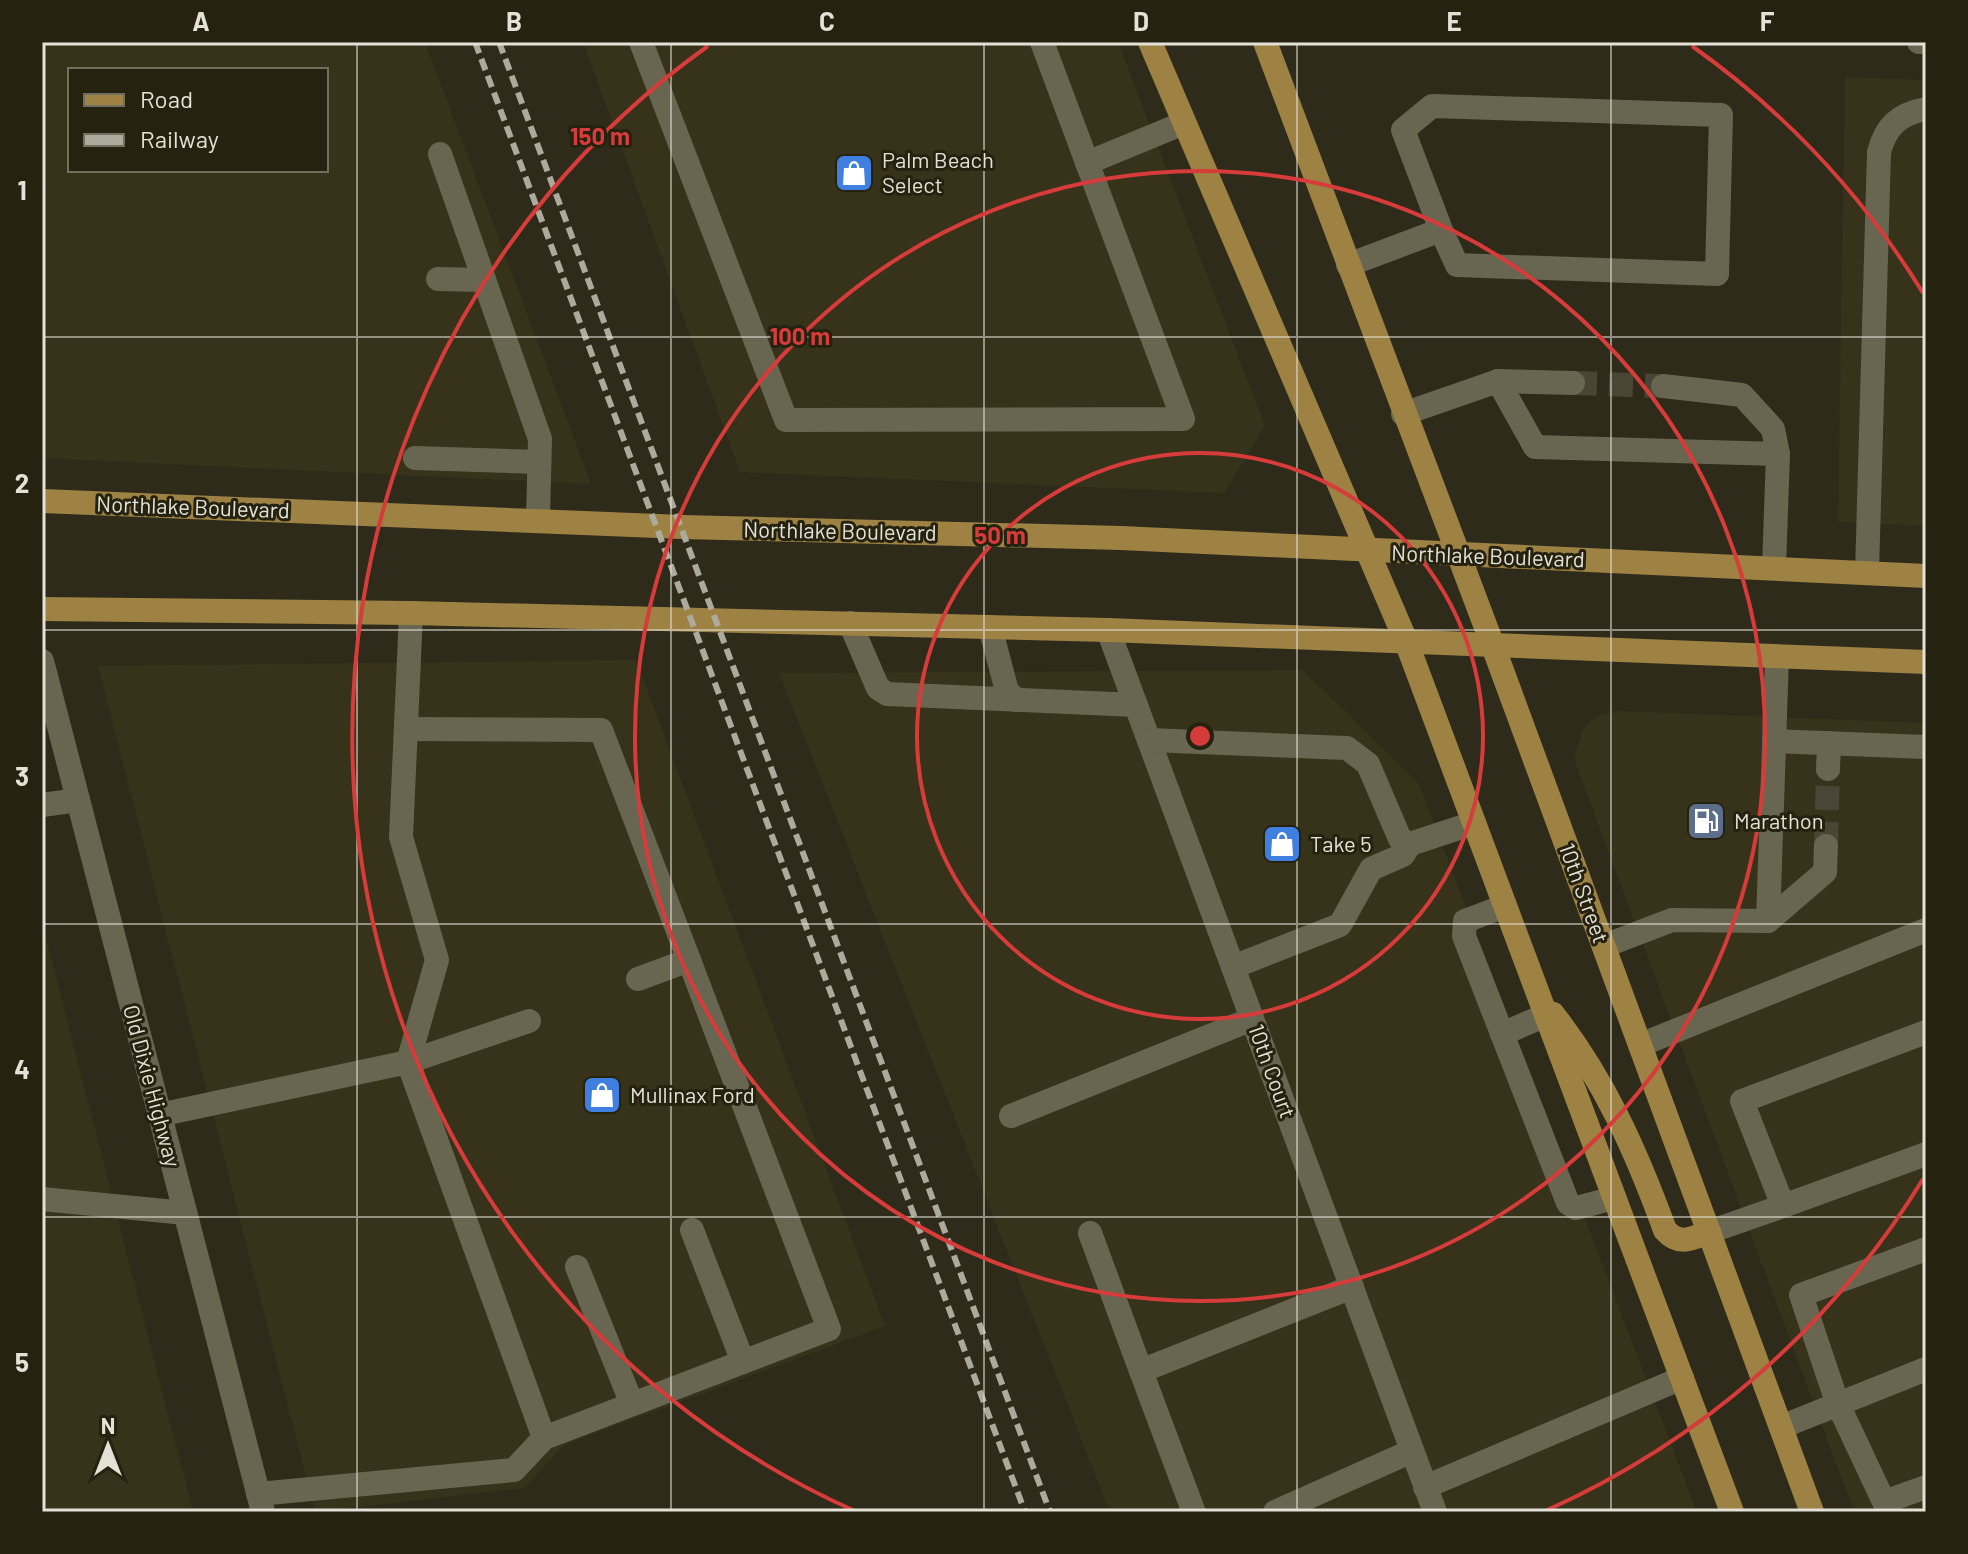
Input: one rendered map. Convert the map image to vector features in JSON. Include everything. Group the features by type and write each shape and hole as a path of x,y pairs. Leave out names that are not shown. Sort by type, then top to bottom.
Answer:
{"main road":[{"path":"1150,42 1406,641 1732,1512"},
{"name":"10th Street","path":"1265,42 1456,556 1493,646 1812,1512"},
{"name":"Northlake Boulevard","path":"42,501 1121,538 1926,576"},
{"path":"42,609 411,613 1108,630 1926,662"},
{"path":"1542,1006 1581,1050 1613,1104 1640,1161 1665,1230 1672,1238 1683,1242 1709,1232"}],"street":[{"path":"641,42 786,420 1183,419 1042,42"},
{"path":"1919,42 1926,42"},
{"path":"1432,106 1721,115 1717,274 1457,265 1441,230 1403,130 1432,106"},
{"path":"1867,573 1879,152 1884,133 1897,120 1926,109"},
{"path":"1087,163 1184,123"},
{"path":"440,154 540,439 538,520"},
{"path":"1348,265 1441,230"},
{"path":"438,279 484,280"},
{"path":"1403,414 1498,381 1573,383"},
{"path":"1498,381 1535,447 1778,454"},
{"path":"1663,386 1742,395 1773,429 1778,454 1774,568"},
{"path":"415,458 539,462"},
{"path":"411,613 401,837 437,960 408,1062 544,1438"},
{"path":"850,623 878,688 887,694 1136,705"},
{"path":"990,627 1007,691 1016,700"},
{"name":"10th Court","path":"1108,630 1435,1512"},
{"path":"1768,921 1777,657"},
{"name":"Old Dixie Highway","path":"42,661 261,1503"},
{"path":"261,1503 514,1470 544,1438 829,1329 601,730 406,729"},
{"path":"1149,740 1347,748 1368,764 1400,839 1410,844"},
{"path":"1774,741 1926,747"},
{"path":"1828,769 1829,743"},
{"path":"42,805 78,800"},
{"path":"1233,967 1340,925 1371,869 1403,855 1410,844 1474,823"},
{"path":"1604,946 1672,920 1768,921 1825,872 1826,846"},
{"path":"1505,906 1465,921 1464,936 1568,1203 1576,1208 1614,1198"},
{"path":"1640,1045 1926,930"},
{"path":"638,979 689,960"},
{"path":"1502,1034 1542,1006"},
{"path":"1011,1116 1252,1019"},
{"path":"159,1115 408,1062 529,1021"},
{"path":"1783,1206 1742,1101 1926,1032"},
{"path":"1709,1232 1926,1154"},
{"path":"42,1199 185,1213"},
{"path":"692,1230 743,1362"},
{"path":"1090,1233 1193,1510"},
{"path":"1926,1249 1801,1295 1837,1402 1884,1502 1926,1487"},
{"path":"577,1267 632,1404"},
{"path":"1141,1371 1352,1287"},
{"path":"1781,1427 1837,1402 1926,1369"},
{"path":"1425,1487 1682,1378"},
{"path":"1275,1512 1412,1451"}],"shaded area":[{"path":"42,42 425,42 591,484 42,458"},
{"path":"583,42 1118,42 1265,426 1224,493 740,472"},
{"path":"1845,77 1926,80 1926,526 1838,522"},
{"path":"636,660 885,1326 564,1445 524,1488 315,1512 98,666"},
{"path":"1303,670 1419,784 1697,1512 1110,1512 779,673"},
{"path":"1616,711 1926,723 1926,1512 1854,1512 1574,759 1582,731 1596,717"},
{"path":"42,922 193,1512 42,1512"}],"tunnel":[{"path":"1573,383 1663,386"},
{"path":"1826,846 1828,769"}],"railway":[{"path":"475,42 1025,1512"},
{"path":"499,42 1050,1512"}],"place":[{"name":"Palm Beach Select","path":"854,173"},
{"name":"Marathon","path":"1706,821"},
{"name":"Take 5","path":"1282,844"},
{"name":"Mullinax Ford","path":"602,1095"}]}
